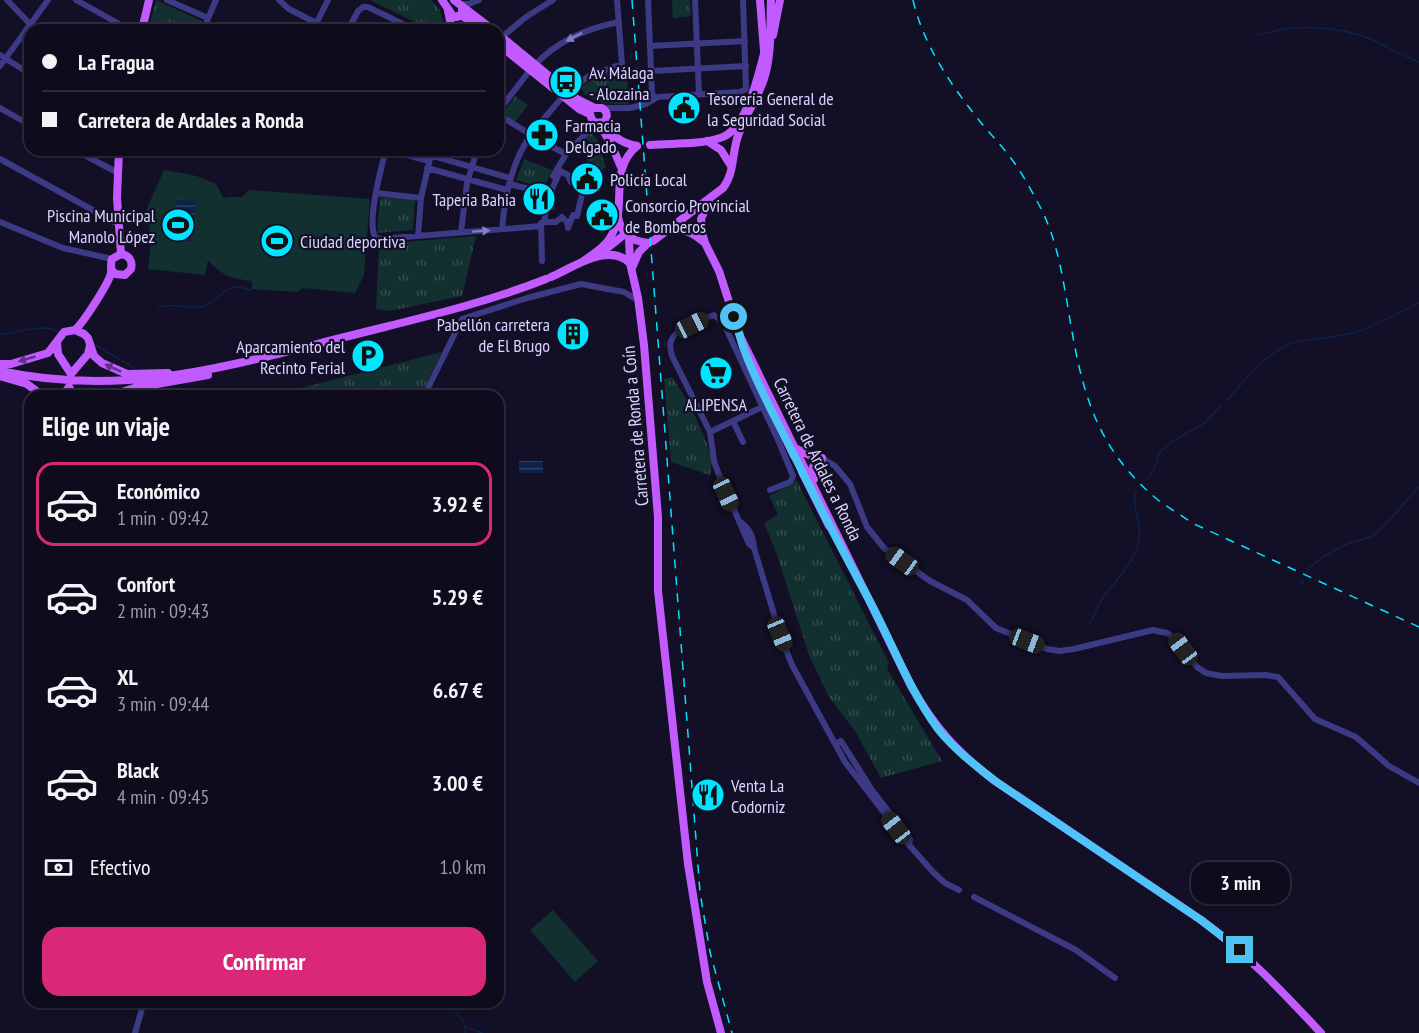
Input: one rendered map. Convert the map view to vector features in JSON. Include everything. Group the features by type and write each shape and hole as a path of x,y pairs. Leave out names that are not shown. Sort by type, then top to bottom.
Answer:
{"main road":[{"path":"143,24 149,0"},
{"path":"760,0 764,30 764,55"},
{"path":"770,48 771,0"},
{"path":"0,371 50,380 114,383 159,379 279,354 474,304 549,278 591,259 615,254 631,266 639,252 650,242 709,200 728,182 740,131 764,80 780,0"},
{"path":"442,1 449,9 452,4 484,24"},
{"path":"442,1 450,17 450,24"},
{"path":"459,8 474,24"},
{"path":"650,145 722,138 733,130 752,95 769,36"},
{"path":"504,45 566,94 601,115 610,131 618,139 637,146 628,155 621,168 618,216 612,236 582,262"},
{"path":"601,115 621,168"},
{"path":"705,141 723,152 731,167"},
{"path":"118,156 118,224 121,254"},
{"path":"705,243 701,219 709,200"},
{"name":"Carretera de Ronda a Coín","path":"618,216 627,236 644,345 657,496 658,582 692,895 707,975 723,1033"},
{"path":"669,230 684,229 705,243"},
{"path":"591,259 627,236 636,241 650,242"},
{"name":"Carretera de Ardales a Ronda","path":"705,243 719,271 753,370 816,500 851,569 866,593"},
{"path":"75,330 85,319 111,275 112,259 121,254"},
{"path":"57,341 56,350 71,374 88,354 88,323 114,279 118,275 128,273 132,266 129,258 121,254"},
{"path":"111,269 118,275"},
{"path":"0,364 11,364 48,353 64,332 75,330 84,334 94,356 102,363 127,374 187,370 314,345"},
{"name":"Carretera de Ardales a Ronda","path":"741,338 924,709 940,731 966,758 995,781 1216,931 1254,963 1320,1033"},
{"path":"128,390 188,380 253,364 279,354"},
{"path":"0,376 27,384 35,390"},
{"path":"780,427 786,433 803,463 816,500"},
{"path":"796,448 817,458"},
{"path":"803,463 817,458"},
{"path":"815,487 813,472 817,458"},
{"name":"Carretera de Ronda a Coín","path":"658,582 674,700 678,777"},
{"path":"669,656 667,681 674,700"}],"street":[{"path":"7,0 30,24 48,0"},
{"path":"75,0 119,24"},
{"path":"167,0 208,18"},
{"path":"206,24 216,0"},
{"path":"279,0 289,9 316,24 328,0"},
{"path":"455,24 459,8 479,0"},
{"path":"504,37 536,10 553,0"},
{"path":"502,229 509,184 516,161 531,134 566,94 589,76 622,64 617,0"},
{"path":"648,0 652,94 655,97"},
{"path":"695,0 699,94"},
{"path":"542,261 541,226 546,193 566,154 601,115 646,104 655,97 740,92 746,89 743,0"},
{"path":"351,24 358,11 363,7 368,7 403,24"},
{"path":"504,104 533,68 556,47 592,28 619,22"},
{"path":"0,66 2,57 24,31"},
{"path":"650,46 745,41"},
{"path":"2,57 24,70"},
{"path":"651,71 746,66"},
{"path":"0,108 24,122"},
{"path":"504,118 536,139 566,154"},
{"path":"86,156 117,173"},
{"path":"385,156 376,193 373,233 375,237 380,239 541,226"},
{"path":"461,232 467,179 475,156"},
{"path":"0,159 118,224"},
{"path":"430,159 471,167 509,184"},
{"path":"430,159 467,179 509,184 546,193"},
{"path":"418,236 421,198 430,159"},
{"path":"560,171 568,175 571,182 578,180 582,172 578,189 583,190 577,216 571,217 568,228 567,222 562,217 556,222 544,222 548,199 555,180 560,171"},
{"path":"376,193 421,198"},
{"path":"0,222 63,248 112,259"},
{"path":"427,390 462,319 527,298 581,284 624,292 638,298"},
{"path":"624,292 636,288"},
{"path":"770,490 790,482 793,476 723,322 714,315 708,317 677,333 671,341 672,356 710,432 714,462 749,544 754,548 780,634 792,664 845,762 909,845 933,872 945,883 959,890"},
{"path":"723,322 734,317"},
{"path":"710,432 762,407"},
{"path":"733,421 743,442"},
{"path":"817,458 835,466 850,484 867,527 884,548 930,581 967,600 996,628 1047,649 1059,651 1153,630 1167,633 1176,639 1197,667 1206,673 1222,676 1278,677 1315,720 1356,737 1389,766 1419,783"},
{"path":"974,897 1076,950 1116,978"},
{"path":"135,1033 142,1008"}],"green space":[{"path":"156,0 202,21 201,24 150,24"},
{"path":"370,0 431,0 440,10 442,24 419,24"},
{"path":"672,0 690,0 691,16 673,18"},
{"path":"626,68 629,104 608,104 595,100 584,93 580,87 604,74"},
{"path":"515,96 528,105 515,122 504,116 504,112"},
{"path":"591,133 596,138 606,167 600,172 593,171 586,166 590,142 585,138"},
{"path":"524,159 552,170 544,188 516,180"},
{"name":"Ciudad deportiva","path":"164,170 197,176 216,184 224,199 242,197 249,190 370,199 364,275 355,293 302,288 298,292 252,289 252,281 227,275 208,260 205,275 148,269 151,242 147,208"},
{"path":"380,197 415,200 413,230 377,233"},
{"path":"476,236 462,296 389,311 376,309 379,244"},
{"path":"442,352 423,390 293,390"},
{"path":"672,377 685,397 706,441 710,454 709,475 671,462 664,379"},
{"path":"796,479 889,663 887,669 942,761 881,778 855,731 829,697 809,655 776,552 764,523 778,515 769,496 792,484"},
{"path":"553,910 598,961 575,982 530,930"}],"water":[{"path":"177,199 196,201 191,241 172,239"},
{"path":"519,461 543,461 543,473 519,473"}],"waterway":[{"path":"1258,35 1301,28 1345,31 1373,40 1419,62"},
{"path":"158,307 170,305 199,307 210,303 235,287 250,290"},
{"path":"1227,400 1260,364 1279,349 1301,341 1356,332 1419,303"},
{"path":"0,334 37,328 58,331"},
{"path":"95,345 133,369"},
{"path":"1148,478 1154,469 1159,453 1171,442 1205,423 1221,406"},
{"path":"1308,570 1320,559 1337,549 1374,535 1419,487"},
{"path":"1089,625 1102,599 1137,549 1140,535 1134,502 1136,491"},
{"path":"1301,585 1303,580"},
{"path":"453,1008 465,1024 465,1033"},
{"path":"466,1027 482,1033"}],"railway":[{"path":"632,0 700,892 710,952 732,1033"},
{"path":"913,0 923,31 946,75 1014,162 1044,215 1058,254 1078,364 1085,389 1104,436 1118,458 1158,500 1192,523 1419,627"}],"place":[{"name":"Av. Málaga - Alozaina","path":"566,82"},
{"name":"Tesorería General de la Seguridad Social","path":"684,108"},
{"name":"Farmacia Delgado","path":"542,135"},
{"name":"Policía Local","path":"587,179"},
{"name":"Taperia Bahia","path":"539,199"},
{"name":"Consorcio Provincial de Bomberos","path":"602,215"},
{"name":"Piscina Municipal Manolo López","path":"178,225"},
{"name":"Ciudad deportiva","path":"277,241"},
{"name":"Pabellón carretera de El Brugo","path":"573,334"},
{"name":"Aparcamiento del Recinto Ferial","path":"368,356"},
{"name":"ALIPENSA","path":"716,373"},
{"name":"Venta La Codorniz","path":"708,795"}],"route":[{"path":"734,317 753,370 816,500 851,569 866,593 911,686 940,731 966,758 995,781 1201,920 1240,950"}]}
